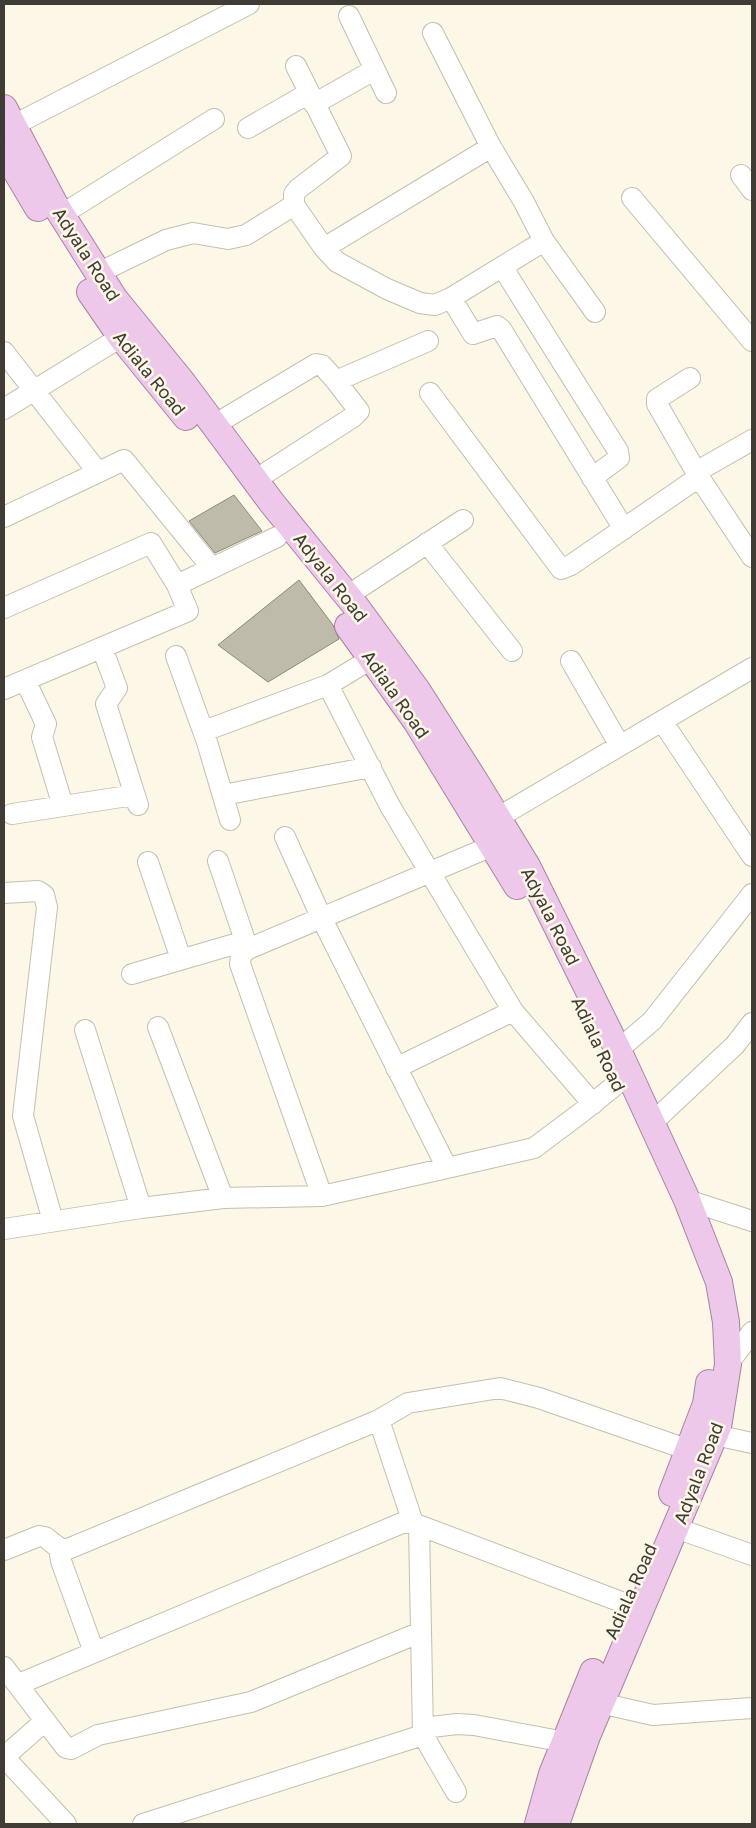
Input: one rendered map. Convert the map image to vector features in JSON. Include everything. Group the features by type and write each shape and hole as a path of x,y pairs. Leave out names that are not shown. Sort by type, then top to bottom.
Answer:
{"main road":[{"name":"Adyala Road","path":"8,117 61,214 114,298 255,480 348,596 417,690 527,866 618,1050 687,1200 719,1282 726,1322 728,1364 704,1446 676,1528 633,1605 600,1702 545,1824"},
{"name":"Adiala Road","path":"4,151 61,245 121,337 170,396 277,537 320,585 416,721 522,894 572,988 618,1083 696,1265 709,1316 712,1360 706,1404 704,1446 661,1522 633,1605 565,1742 552,1774 545,1824"}],"street":[{"path":"8,117 249,4"},
{"path":"349,16 386,93"},
{"path":"433,33 491,147 520,195 544,241 594,312"},
{"path":"296,66 341,156 294,194 294,206 324,248 337,262 387,289 420,303 435,305 451,298 544,241"},
{"path":"248,128 374,70"},
{"path":"61,214 214,120"},
{"path":"324,248 491,147"},
{"path":"632,198 748,330"},
{"path":"98,273 166,240 193,233 228,239 246,235 294,206"},
{"path":"502,268 618,451 619,458 592,478"},
{"path":"451,298 473,334 498,326 501,329 624,529"},
{"path":"4,409 121,337"},
{"path":"336,381 428,340"},
{"path":"4,352 97,471"},
{"path":"214,425 316,364 322,365 356,406 359,411 354,417 255,480"},
{"path":"690,378 657,399 657,404 697,475 752,557"},
{"path":"430,393 561,569 571,565 624,529 697,475 752,440"},
{"path":"4,518 120,460 128,463 212,568"},
{"path":"348,596 463,520"},
{"path":"177,584 277,537"},
{"path":"4,608 151,543 177,584 188,612 4,689"},
{"path":"427,543 512,651"},
{"path":"12,814 63,806 136,800 106,704 117,688 102,648"},
{"path":"176,656 204,732 230,820"},
{"path":"204,732 328,684 371,659"},
{"path":"572,661 620,744"},
{"path":"497,818 752,668"},
{"path":"25,680 46,724 42,737 63,806"},
{"path":"328,684 390,806 513,1011 593,1104"},
{"path":"662,721 752,856"},
{"path":"223,796 371,767"},
{"path":"285,837 322,919 447,1168"},
{"path":"132,974 181,959 247,945 322,919 492,846"},
{"path":"218,861 247,945"},
{"path":"148,862 181,959"},
{"path":"4,894 38,891 44,895 47,907 23,1116 53,1221"},
{"path":"618,1050 652,1021 752,894"},
{"path":"247,945 241,955 240,964 322,1196"},
{"path":"396,1068 513,1011"},
{"path":"652,1124 735,1045 752,1023"},
{"path":"158,1026 223,1198"},
{"path":"85,1030 141,1208"},
{"path":"4,1229 141,1208 223,1198 322,1196 534,1148 618,1083"},
{"path":"687,1200 752,1222"},
{"path":"728,1364 752,1332"},
{"path":"94,1652 61,1561 60,1554 63,1550 379,1420 408,1403 500,1388 704,1446 752,1443"},
{"path":"379,1420 416,1525 423,1731 456,1792"},
{"path":"19,1684 402,1523 416,1525 633,1605"},
{"path":"676,1528 752,1555"},
{"path":"4,1550 40,1536 45,1537 63,1550"},
{"path":"4,1667 19,1684 66,1748 71,1749 98,1735 251,1702 421,1632"},
{"path":"600,1702 653,1715 752,1708"},
{"path":"45,1721 4,1757 66,1824"},
{"path":"143,1824 423,1731 457,1724 474,1725 565,1742"}],"building":[{"path":"234,495 262,531 215,553 189,521"},
{"path":"299,580 333,625 339,639 268,682 218,645"}]}
